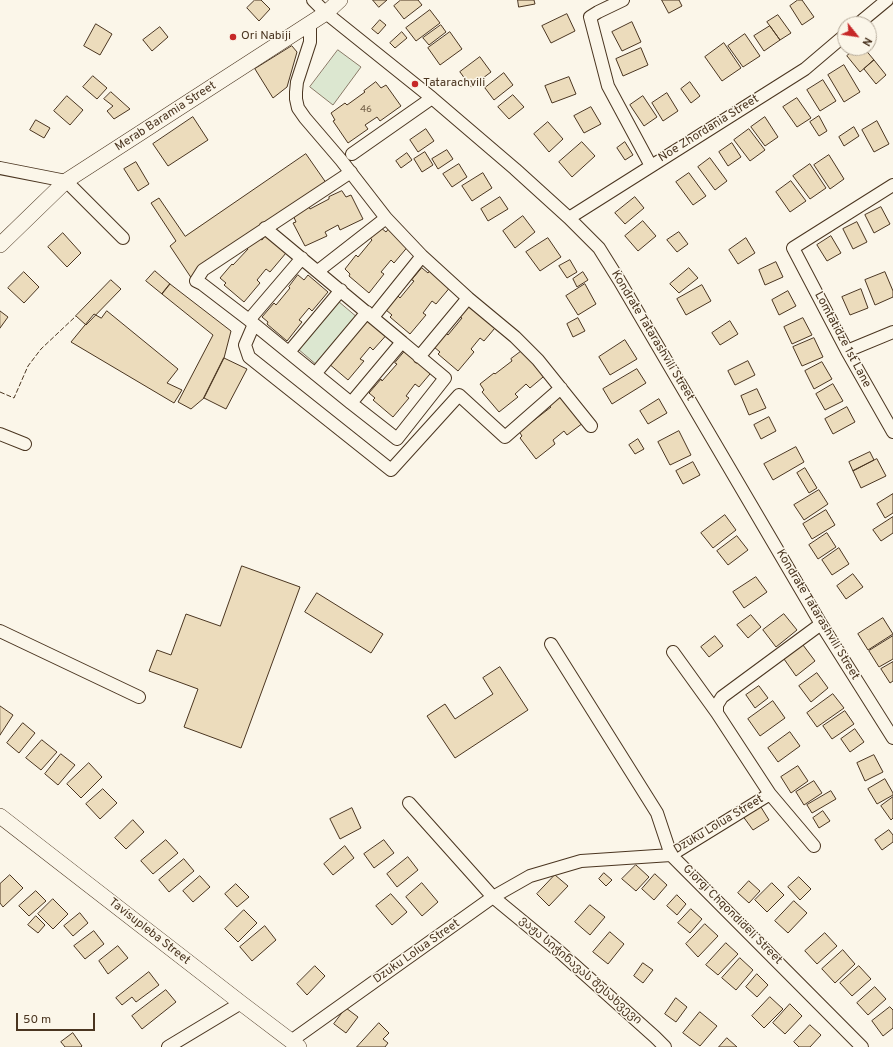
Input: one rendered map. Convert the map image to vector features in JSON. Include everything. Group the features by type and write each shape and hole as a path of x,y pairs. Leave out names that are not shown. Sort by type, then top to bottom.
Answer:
{"main road":[{"name":"Merab Baramia Street","path":"0,244 66,181 310,23 340,0"},
{"name":"Tavisupleba Street","path":"0,816 295,1044"}],"street":[{"name":"Kondrate Tatarashvili Street","path":"313,0 324,11 432,98 569,218 599,248 820,624 893,738"},
{"path":"623,0 590,17 608,86 651,166"},
{"path":"868,16 887,0"},
{"path":"310,23 310,42 297,82 296,92 298,108 304,118 350,172 386,218 422,256 468,298 515,336 538,360 591,426"},
{"name":"Noe Zhordania Street","path":"569,218 805,69 837,42"},
{"path":"352,154 432,98"},
{"path":"0,168 66,181 123,238"},
{"path":"265,228 445,378 397,439 252,322 196,281 203,270 265,228 350,172"},
{"name":"Lomtatidze 1st Lane","path":"893,185 793,248 847,351 893,432"},
{"path":"318,271 386,218"},
{"path":"315,374 422,256"},
{"path":"302,258 252,322 245,345 249,357 391,470 459,395 505,436 561,388"},
{"path":"289,352 341,290"},
{"path":"419,357 468,298"},
{"path":"847,351 893,332"},
{"path":"351,403 402,342"},
{"path":"0,434 25,444"},
{"path":"716,713 717,705 722,697 820,624"},
{"path":"0,631 139,697"},
{"name":"Giorgi Chqondideli Street","path":"551,644 657,813 672,855 862,1047"},
{"name":"Dzuku Lolua Street","path":"295,1044 493,897 530,876 581,861 672,855 770,794 674,652"},
{"path":"770,794 814,846"},
{"name":"ვაჟა სიჭინავას შესახვევი","path":"409,803 493,897 561,953 665,1047"},
{"path":"168,1047 241,1003"}],"green space":[{"path":"338,50 361,67 333,105 310,87"},
{"path":"338,301 358,318 318,366 298,349"}],"building":[{"path":"255,0 261,0 270,9 259,21 247,8"},
{"path":"373,0 387,0 379,7"},
{"path":"401,0 418,0 422,5 404,19 394,6"},
{"path":"518,0 534,0 535,4 519,7"},
{"path":"662,0 679,0 682,6 669,13"},
{"path":"798,0 802,0 814,17 802,25 790,6"},
{"path":"430,10 440,23 416,41 406,28"},
{"path":"567,14 575,31 551,43 542,26"},
{"path":"778,15 791,33 780,40 767,22"},
{"path":"380,20 386,25 378,34 372,29"},
{"path":"632,22 641,42 622,51 612,32"},
{"path":"96,24 112,34 100,55 84,46"},
{"path":"441,25 446,32 429,45 423,38"},
{"path":"770,26 780,40 764,51 754,36"},
{"path":"160,27 168,37 152,51 143,40"},
{"path":"402,32 407,38 395,48 390,43"},
{"path":"450,32 462,49 440,65 428,48"},
{"path":"745,34 760,56 743,67 728,46"},
{"path":"724,43 741,68 722,81 705,57"},
{"path":"292,46 297,52 287,87 273,98 255,69"},
{"path":"641,48 648,65 623,76 616,59"},
{"path":"847,56 871,56 874,60 860,72"},
{"path":"480,57 491,72 471,87 460,72"},
{"path":"874,60 886,75 876,84 864,69"},
{"path":"844,65 860,92 844,102 828,75"},
{"path":"504,73 513,85 494,100 485,88"},
{"path":"93,76 107,88 97,99 83,87"},
{"path":"569,77 576,94 552,103 545,86"},
{"path":"823,80 836,101 820,111 807,90"},
{"path":"376,82 381,88 386,85 401,106 380,121 377,117 365,125 368,129 348,143 333,121 335,120 331,113 345,103 347,105"},
{"path":"690,82 700,96 691,103 681,89"},
{"path":"111,92 130,109 114,119 107,111 113,106 104,99"},
{"path":"667,93 678,111 663,121 652,103"},
{"path":"513,95 524,107 509,119 498,107"},
{"path":"67,96 83,110 70,125 54,111"},
{"path":"643,96 657,117 644,126 630,105"},
{"path":"797,98 811,118 797,127 783,107"},
{"path":"591,107 601,124 584,133 574,116"},
{"path":"819,116 827,131 819,136 810,122"},
{"path":"193,117 208,140 168,166 153,144"},
{"path":"765,117 778,137 765,146 751,127"},
{"path":"36,120 50,128 44,138 30,130"},
{"path":"877,121 889,144 874,152 862,130"},
{"path":"548,122 563,139 549,152 534,134"},
{"path":"854,127 859,136 844,146 839,137"},
{"path":"426,129 434,141 418,152 410,140"},
{"path":"749,129 765,150 750,161 734,140"},
{"path":"582,142 595,156 572,177 559,162"},
{"path":"625,142 633,155 625,160 617,148"},
{"path":"732,143 741,157 728,166 719,152"},
{"path":"447,150 453,159 438,169 432,159"},
{"path":"425,152 433,165 422,172 414,159"},
{"path":"407,153 412,160 401,168 396,161"},
{"path":"306,154 329,187 192,279 170,246 176,241 151,203 159,198 185,236"},
{"path":"829,155 844,179 830,189 814,165"},
{"path":"710,158 727,181 715,190 698,167"},
{"path":"136,162 149,184 138,191 124,169"},
{"path":"459,164 467,177 452,187 443,174"},
{"path":"810,164 826,188 810,199 793,176"},
{"path":"483,173 492,188 472,201 462,186"},
{"path":"689,173 706,196 693,205 676,182"},
{"path":"791,181 806,201 790,212 776,192"},
{"path":"342,191 346,197 351,195 363,219 340,230 338,225 325,232 327,236 305,246 293,223 296,222 293,215 309,207 310,209"},
{"path":"500,197 508,209 488,221 481,209"},
{"path":"635,197 644,208 625,224 615,213"},
{"path":"881,207 890,224 874,233 865,215"},
{"path":"523,216 535,232 515,248 503,231"},
{"path":"643,221 656,236 638,251 625,236"},
{"path":"857,222 867,242 853,249 843,229"},
{"path":"380,227 386,232 390,227 410,244 394,263 391,260 381,272 384,274 369,293 349,276 350,274 345,269 356,255 358,257 372,240 371,239"},
{"path":"679,232 688,244 677,252 667,240"},
{"path":"63,233 81,253 67,267 48,247"},
{"path":"256,236 262,240 265,236 286,253 270,272 266,269 257,280 260,283 244,302 224,285 226,283 220,278 248,249 246,247"},
{"path":"831,236 841,253 827,261 817,245"},
{"path":"548,238 561,257 540,271 526,252"},
{"path":"746,238 755,253 738,264 729,250"},
{"path":"570,260 577,272 567,278 559,266"},
{"path":"776,262 783,277 765,285 759,270"},
{"path":"422,268 428,273 432,268 452,285 436,304 432,301 423,313 426,315 410,334 390,317 392,315 386,310 398,296 400,298 414,281 412,280"},
{"path":"689,268 698,278 679,293 670,284"},
{"path":"155,271 170,284 162,294 146,281"},
{"path":"24,272 39,287 24,303 8,288"},
{"path":"583,272 588,280 577,287 573,279"},
{"path":"885,272 893,291 893,297 875,305 865,280"},
{"path":"298,275 304,280 308,275 328,292 312,311 309,308 299,320 302,322 287,341 267,324 268,322 262,317 274,303 276,305 290,288 289,287"},
{"path":"111,280 121,289 86,325 76,316"},
{"path":"170,284 231,331 224,358 204,398 191,409 178,402 213,335 162,294"},
{"path":"585,284 596,304 578,315 566,296"},
{"path":"702,285 711,301 686,315 677,299"},
{"path":"861,289 868,308 850,315 842,297"},
{"path":"788,291 796,306 779,315 772,300"},
{"path":"470,305 500,322 484,341 480,338 471,349 474,352 458,371 438,354 440,352 434,347 446,333 448,335 462,318 460,317"},
{"path":"0,311 8,317 0,328"},
{"path":"107,311 178,369 167,383 182,390 174,403 71,342 94,314 101,318"},
{"path":"369,314 390,331 373,350 370,347 360,359 364,361 348,380 328,363"},
{"path":"578,318 585,331 573,337 567,324"},
{"path":"803,318 812,335 792,344 784,327"},
{"path":"730,321 738,334 720,345 712,333"},
{"path":"814,338 823,357 802,366 793,347"},
{"path":"625,340 637,359 610,375 599,357"},
{"path":"523,350 549,372 530,388 526,384 515,394 518,397 499,412 482,392 484,390 480,384 512,361 511,359"},
{"path":"405,351 435,368 419,387 415,384 406,396 409,398 393,417 373,400 375,398 369,393 397,364 395,363"},
{"path":"224,358 247,369 226,409 204,398"},
{"path":"748,361 755,375 735,385 728,371"},
{"path":"822,362 832,379 814,389 805,371"},
{"path":"637,369 646,383 612,404 603,389"},
{"path":"833,384 843,401 825,410 816,394"},
{"path":"757,389 766,408 749,415 741,396"},
{"path":"562,396 587,420 567,435 564,431 553,440 555,444 536,459 520,438 522,436 518,430 532,419 533,421"},
{"path":"659,399 667,413 648,424 640,411"},
{"path":"847,407 855,422 833,434 825,419"},
{"path":"769,417 776,431 761,439 754,425"},
{"path":"679,431 691,455 670,465 658,442"},
{"path":"638,439 644,449 635,454 629,445"},
{"path":"796,447 804,462 773,480 764,464"},
{"path":"870,452 874,460 853,471 849,462"},
{"path":"877,459 886,476 861,488 853,471"},
{"path":"693,462 700,475 683,484 676,471"},
{"path":"805,468 817,488 809,493 797,473"},
{"path":"819,490 828,504 804,520 794,505"},
{"path":"893,494 893,513 885,518 877,504"},
{"path":"826,510 835,525 812,539 803,524"},
{"path":"725,515 736,530 713,548 701,533"},
{"path":"893,517 893,533 881,541 873,530"},
{"path":"827,533 836,547 818,559 809,545"},
{"path":"737,536 748,550 728,565 717,551"},
{"path":"839,548 849,564 832,575 822,560"},
{"path":"242,566 300,587 241,748 184,727 198,689 149,671 157,650 171,655 186,614 220,626"},
{"path":"853,574 863,587 846,599 837,586"},
{"path":"756,577 767,592 744,608 733,592"},
{"path":"317,593 383,634 371,653 305,612"},
{"path":"784,614 797,630 776,647 763,630"},
{"path":"751,615 761,627 748,638 737,625"},
{"path":"883,618 893,634 868,650 858,634"},
{"path":"715,636 723,646 709,657 701,647"},
{"path":"893,636 893,659 879,667 869,651"},
{"path":"803,645 815,661 796,676 784,659"},
{"path":"893,662 893,681 890,683 881,669"},
{"path":"500,667 528,710 455,758 427,716 445,704 455,719 493,694 483,678"},
{"path":"817,673 828,688 811,702 799,686"},
{"path":"759,686 768,698 755,708 746,695"},
{"path":"833,694 844,708 817,727 807,713"},
{"path":"773,701 785,718 760,736 748,719"},
{"path":"0,706 13,715 0,735"},
{"path":"845,711 854,724 832,739 823,726"},
{"path":"23,723 35,733 19,753 7,743"},
{"path":"855,729 864,742 850,752 841,739"},
{"path":"790,732 800,746 778,762 768,748"},
{"path":"42,740 57,752 41,770 26,758"},
{"path":"61,754 75,765 58,785 45,774"},
{"path":"874,755 883,772 865,781 857,763"},
{"path":"89,763 102,777 81,798 67,784"},
{"path":"798,766 808,781 791,793 781,777"},
{"path":"885,779 893,795 877,804 868,789"},
{"path":"814,781 822,793 804,805 796,792"},
{"path":"103,789 117,803 100,819 86,804"},
{"path":"831,791 836,799 812,813 807,805"},
{"path":"893,797 893,818 891,820 881,806"},
{"path":"759,804 769,820 753,830 742,815"},
{"path":"352,808 361,828 340,839 330,819"},
{"path":"823,811 830,821 819,828 813,818"},
{"path":"133,820 144,832 126,849 115,838"},
{"path":"889,830 893,835 893,842 882,850 875,840"},
{"path":"166,840 178,853 153,874 141,861"},
{"path":"384,840 394,853 374,868 364,854"},
{"path":"345,846 354,858 333,875 324,864"},
{"path":"408,857 418,870 397,887 387,874"},
{"path":"184,859 194,871 169,892 159,880"},
{"path":"636,865 649,877 636,891 622,879"},
{"path":"604,873 612,880 606,886 599,879"},
{"path":"655,874 667,885 654,900 642,889"},
{"path":"10,875 23,888 3,907 0,903 0,884"},
{"path":"555,875 568,886 549,906 537,894"},
{"path":"200,876 210,887 193,902 183,891"},
{"path":"799,877 811,889 800,900 788,887"},
{"path":"749,881 760,891 749,903 738,893"},
{"path":"422,883 438,902 422,916 406,897"},
{"path":"772,883 784,895 767,912 755,900"},
{"path":"236,884 249,897 237,907 225,894"},
{"path":"36,891 46,901 29,916 19,906"},
{"path":"391,894 407,912 392,925 376,906"},
{"path":"677,895 686,904 677,915 667,906"},
{"path":"53,899 68,914 53,929 38,914"},
{"path":"794,901 807,913 788,933 775,921"},
{"path":"590,905 605,917 590,935 575,922"},
{"path":"691,909 702,919 690,933 678,923"},
{"path":"244,910 257,923 238,942 225,929"},
{"path":"80,913 88,923 73,936 64,926"},
{"path":"36,916 45,925 38,933 28,925"},
{"path":"705,924 718,936 698,957 686,944"},
{"path":"265,926 276,940 252,961 240,947"},
{"path":"94,931 104,944 85,959 74,946"},
{"path":"610,932 624,944 608,964 593,952"},
{"path":"825,933 837,946 817,964 805,951"},
{"path":"726,943 738,954 718,975 706,965"},
{"path":"118,946 128,958 108,974 99,961"},
{"path":"843,950 855,964 835,983 822,969"},
{"path":"740,958 753,970 736,990 722,978"},
{"path":"643,963 653,970 643,983 634,976"},
{"path":"315,966 325,976 307,995 297,984"},
{"path":"859,966 871,979 852,996 840,983"},
{"path":"149,972 159,985 136,1002 132,997 122,1005 116,998"},
{"path":"757,974 768,985 757,997 746,987"},
{"path":"875,987 886,999 868,1015 857,1003"},
{"path":"166,990 176,1002 142,1029 132,1016"},
{"path":"770,997 783,1009 764,1028 752,1016"},
{"path":"676,998 687,1007 676,1022 665,1014"},
{"path":"790,1004 802,1016 785,1034 773,1023"},
{"path":"890,1007 893,1010 893,1028 883,1036 872,1021"},
{"path":"346,1008 358,1017 346,1033 334,1024"},
{"path":"700,1012 717,1026 700,1046 683,1033"},
{"path":"379,1023 389,1033 383,1039 388,1043 385,1047 357,1047"},
{"path":"810,1025 821,1035 810,1047 799,1047 794,1042"},
{"path":"73,1033 82,1046 65,1047 61,1042"},
{"path":"727,1038 737,1047 719,1047"}],"fence":[{"path":"0,392 14,398 28,366 41,349 76,316"}],"place":[{"name":"Ori Nabiji","path":"233,37"},
{"name":"Tatarachvili","path":"415,84"}]}
